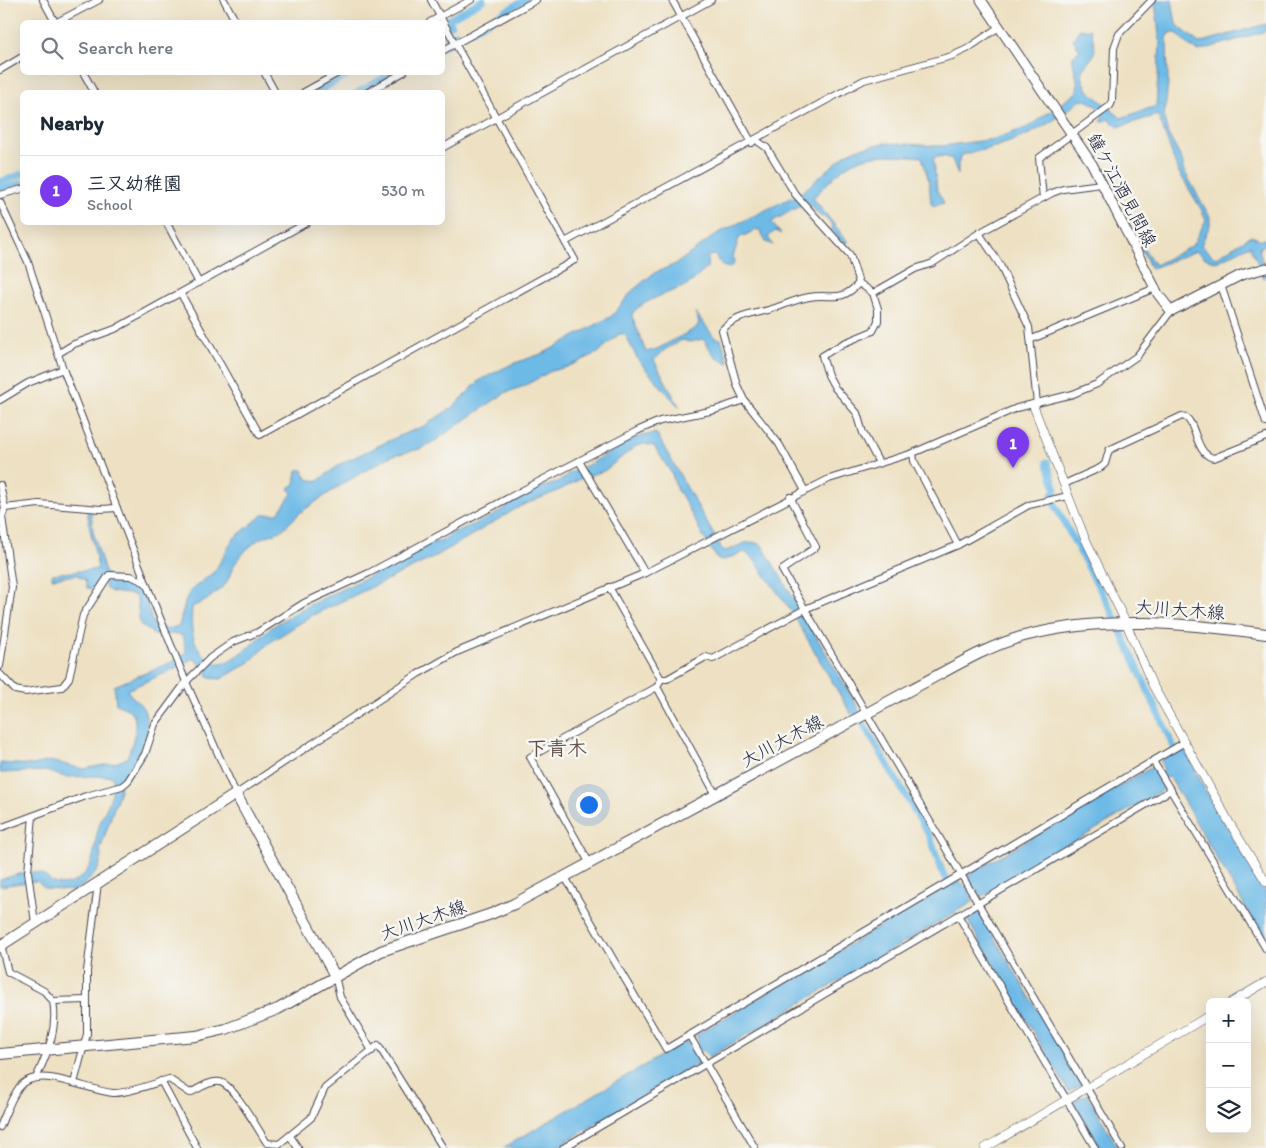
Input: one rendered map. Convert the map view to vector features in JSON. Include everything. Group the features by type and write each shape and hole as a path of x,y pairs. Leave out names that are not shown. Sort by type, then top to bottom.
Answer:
{"main road":[{"name":"鐘ケ江酒見間線","path":"981,0 1092,164 1155,288 1171,311"},
{"path":"1171,311 1241,275 1266,268"},
{"name":"大川大木線","path":"0,1054 83,1048 196,1036 226,1029 278,1009 381,951 490,914 565,877 977,655 1023,637 1072,627 1125,623 1194,624 1266,634"},
{"path":"1,946 236,794 335,976"}],"street":[{"path":"43,0 55,20"},
{"path":"60,20 99,0"},
{"path":"224,0 235,20"},
{"path":"431,0 442,20"},
{"path":"434,20 471,0"},
{"path":"445,48 454,41 536,0"},
{"path":"672,0 754,142 767,148 795,194 850,255 859,283 873,293 878,309 878,321 873,331 844,343 822,356 828,375 835,388 857,413 863,432 879,463"},
{"path":"445,146 712,0"},
{"path":"1043,198 1039,158 1110,106 1112,102 1114,48 1120,34 1152,0"},
{"path":"181,294 260,435 575,260 445,25"},
{"path":"565,242 754,142 864,80 952,56 967,49 999,27"},
{"path":"0,70 20,58"},
{"path":"85,75 93,90"},
{"path":"266,75 274,90"},
{"path":"308,90 335,75"},
{"path":"372,90 399,75"},
{"path":"873,293 933,263 979,233 1043,198 1063,189 1101,184"},
{"path":"0,194 20,189"},
{"path":"0,202 2,214 28,262 63,369 146,583 186,682 236,794 433,664 456,652 645,572 790,497 829,479 912,453 1017,408 1073,394 1116,373 1137,356 1171,311"},
{"path":"168,225 199,283"},
{"path":"59,353 74,344 115,329 303,225"},
{"path":"979,233 990,249 1026,319 1032,339 1035,404 1084,536 1152,684 1229,822 1266,882"},
{"path":"804,490 779,444 744,400 722,330 726,325 740,318 811,297 841,297 859,283"},
{"path":"1221,285 1266,423"},
{"path":"1032,339 1155,288"},
{"path":"0,400 28,383 63,369"},
{"path":"0,828 122,786 128,781 145,754 155,724 186,682 210,658 233,642 272,624 304,603 369,573 660,421 715,410 744,400"},
{"path":"1064,484 1100,468 1105,464 1109,450 1182,416 1188,419 1204,453 1209,457 1214,458 1266,437"},
{"path":"912,453 914,462 958,544"},
{"path":"580,463 645,572"},
{"path":"0,485 5,508 1,517 12,587 0,666"},
{"path":"661,679 667,679 706,657 713,659 805,609 958,544 1029,505 1068,496"},
{"path":"790,497 816,547 810,553 790,562 782,570 1122,1148"},
{"path":"5,508 39,504 101,509 117,508"},
{"path":"0,674 16,690 25,692 62,687 68,678 83,615 109,575 131,576 146,583"},
{"path":"609,587 661,679"},
{"path":"590,864 530,757 657,687 661,679"},
{"path":"657,687 716,795"},
{"path":"565,877 666,1048 962,876 1184,743"},
{"path":"1154,762 1266,949"},
{"path":"563,1148 705,1062 960,914 977,902 1170,788"},
{"path":"33,816 28,872 35,923"},
{"path":"74,1083 87,1034 87,971 98,883"},
{"path":"960,914 1095,1148"},
{"path":"1,946 8,972 44,991 53,1001 55,1018 48,1051 37,1076"},
{"path":"335,976 340,998 372,1051"},
{"path":"1239,998 1266,982"},
{"path":"53,1001 86,1000"},
{"path":"985,1148 1206,1017"},
{"path":"689,1035 755,1148"},
{"path":"0,1128 18,1088 24,1082 37,1076 116,1093 152,1086 169,1079 190,1092 220,1082 242,1102 250,1119 268,1143 278,1144 311,1118 325,1088 378,1045 443,1148"},
{"path":"161,1081 197,1148"},
{"path":"290,1136 298,1148"}],"water":[{"path":"1156,0 1172,0 1176,24 1199,43 1266,24 1266,31 1199,51 1190,47 1176,33 1170,33 1167,38 1168,84 1164,118 1168,134 1183,162 1183,169 1210,217 1210,225 1201,245 1215,258 1251,236 1262,240 1266,238 1266,244 1259,248 1266,278 1264,278 1250,245 1217,262 1205,258 1196,251 1151,269 1140,243 1155,265 1192,246 1206,220 1177,169 1158,115 1118,127 1109,119 1101,122 1103,115 1099,109 1091,102 1081,100 1052,121 1025,136 962,155 958,163 958,175 952,159 943,156 933,158 937,190 944,203 934,206 931,204 929,182 922,157 881,155 862,159 844,168 813,198 848,242 844,244 831,230 833,227 824,216 821,217 807,202 773,221 772,223 781,234 775,231 768,237 773,245 766,242 760,230 739,238 733,257 734,264 730,268 722,266 715,255 708,256 707,268 691,282 651,300 633,312 632,316 646,352 657,349 696,328 699,323 695,312 715,338 721,339 729,363 716,358 703,339 690,342 682,340 666,349 654,360 680,408 638,360 626,336 619,334 598,353 567,367 551,371 524,386 505,393 420,449 391,456 344,483 301,512 281,531 259,539 245,551 234,565 226,584 207,600 192,607 192,632 203,654 215,663 230,660 246,650 272,627 311,604 392,565 431,542 440,542 452,533 491,517 532,490 553,484 567,477 567,474 588,465 637,437 656,433 722,549 726,551 745,543 753,542 762,545 859,709 851,714 791,611 752,557 744,552 724,560 718,560 681,494 677,491 672,474 654,446 644,444 636,446 604,471 584,477 560,490 521,506 433,558 313,615 269,643 250,662 221,679 209,678 205,668 193,658 181,666 127,690 143,708 146,717 147,736 141,754 132,771 127,779 120,780 120,790 100,850 100,863 95,874 74,891 46,889 37,881 0,886 0,880 32,872 42,874 52,882 60,884 71,883 81,877 91,863 100,822 112,792 113,778 110,776 65,777 45,771 0,773 0,763 33,765 50,761 84,769 118,762 127,758 134,737 135,719 130,711 116,704 114,686 179,659 186,652 183,637 179,634 154,635 140,624 137,599 134,595 112,592 105,588 106,584 98,580 92,589 87,588 85,580 77,575 52,578 52,574 98,569 87,510 91,510 93,531 105,573 117,580 136,584 146,598 153,625 166,629 179,626 190,591 215,571 233,539 264,514 277,514 292,494 289,488 295,484 297,470 303,470 307,479 318,481 340,464 424,426 453,407 480,380 512,364 544,353 612,316 632,291 654,273 676,264 718,233 801,193 846,154 857,149 884,143 942,146 994,139 1028,127 1076,93 1078,84 1073,56 1080,50 1073,39 1080,29 1091,29 1095,49 1094,55 1082,70 1083,80 1088,90 1121,118 1156,106 1160,44"},
{"path":"1182,748 1185,749 1203,786 1266,892 1266,943 1169,776 1161,780 1164,789 981,897 976,889 969,893 973,902 709,1057 703,1050 696,1054 699,1063 555,1148 503,1148 686,1041 692,1048 699,1044 696,1035 959,880 965,887 971,883 968,875 1152,767 1158,774 1164,770 1160,761"},
{"path":"977,909 1082,1084 1069,1092 966,918 966,914"},
{"path":"1087,1094 1118,1148 1100,1148 1073,1102"}],"waterway":[{"path":"445,27 451,24 449,19 483,0"},
{"path":"445,45 449,43 447,39 456,34 458,38 525,0"},
{"path":"321,90 348,75"},
{"path":"362,90 389,75"},
{"path":"0,182 20,175"},
{"path":"0,189 20,184"},
{"path":"1047,462 1056,489 1052,495 1055,505 1112,612 1177,754"},
{"path":"851,703 929,835 944,876 952,885"}],"place":[{"name":"三又幼稚園","path":"1013,468"}],"district":[{"name":"下青木","path":"557,748"}]}
